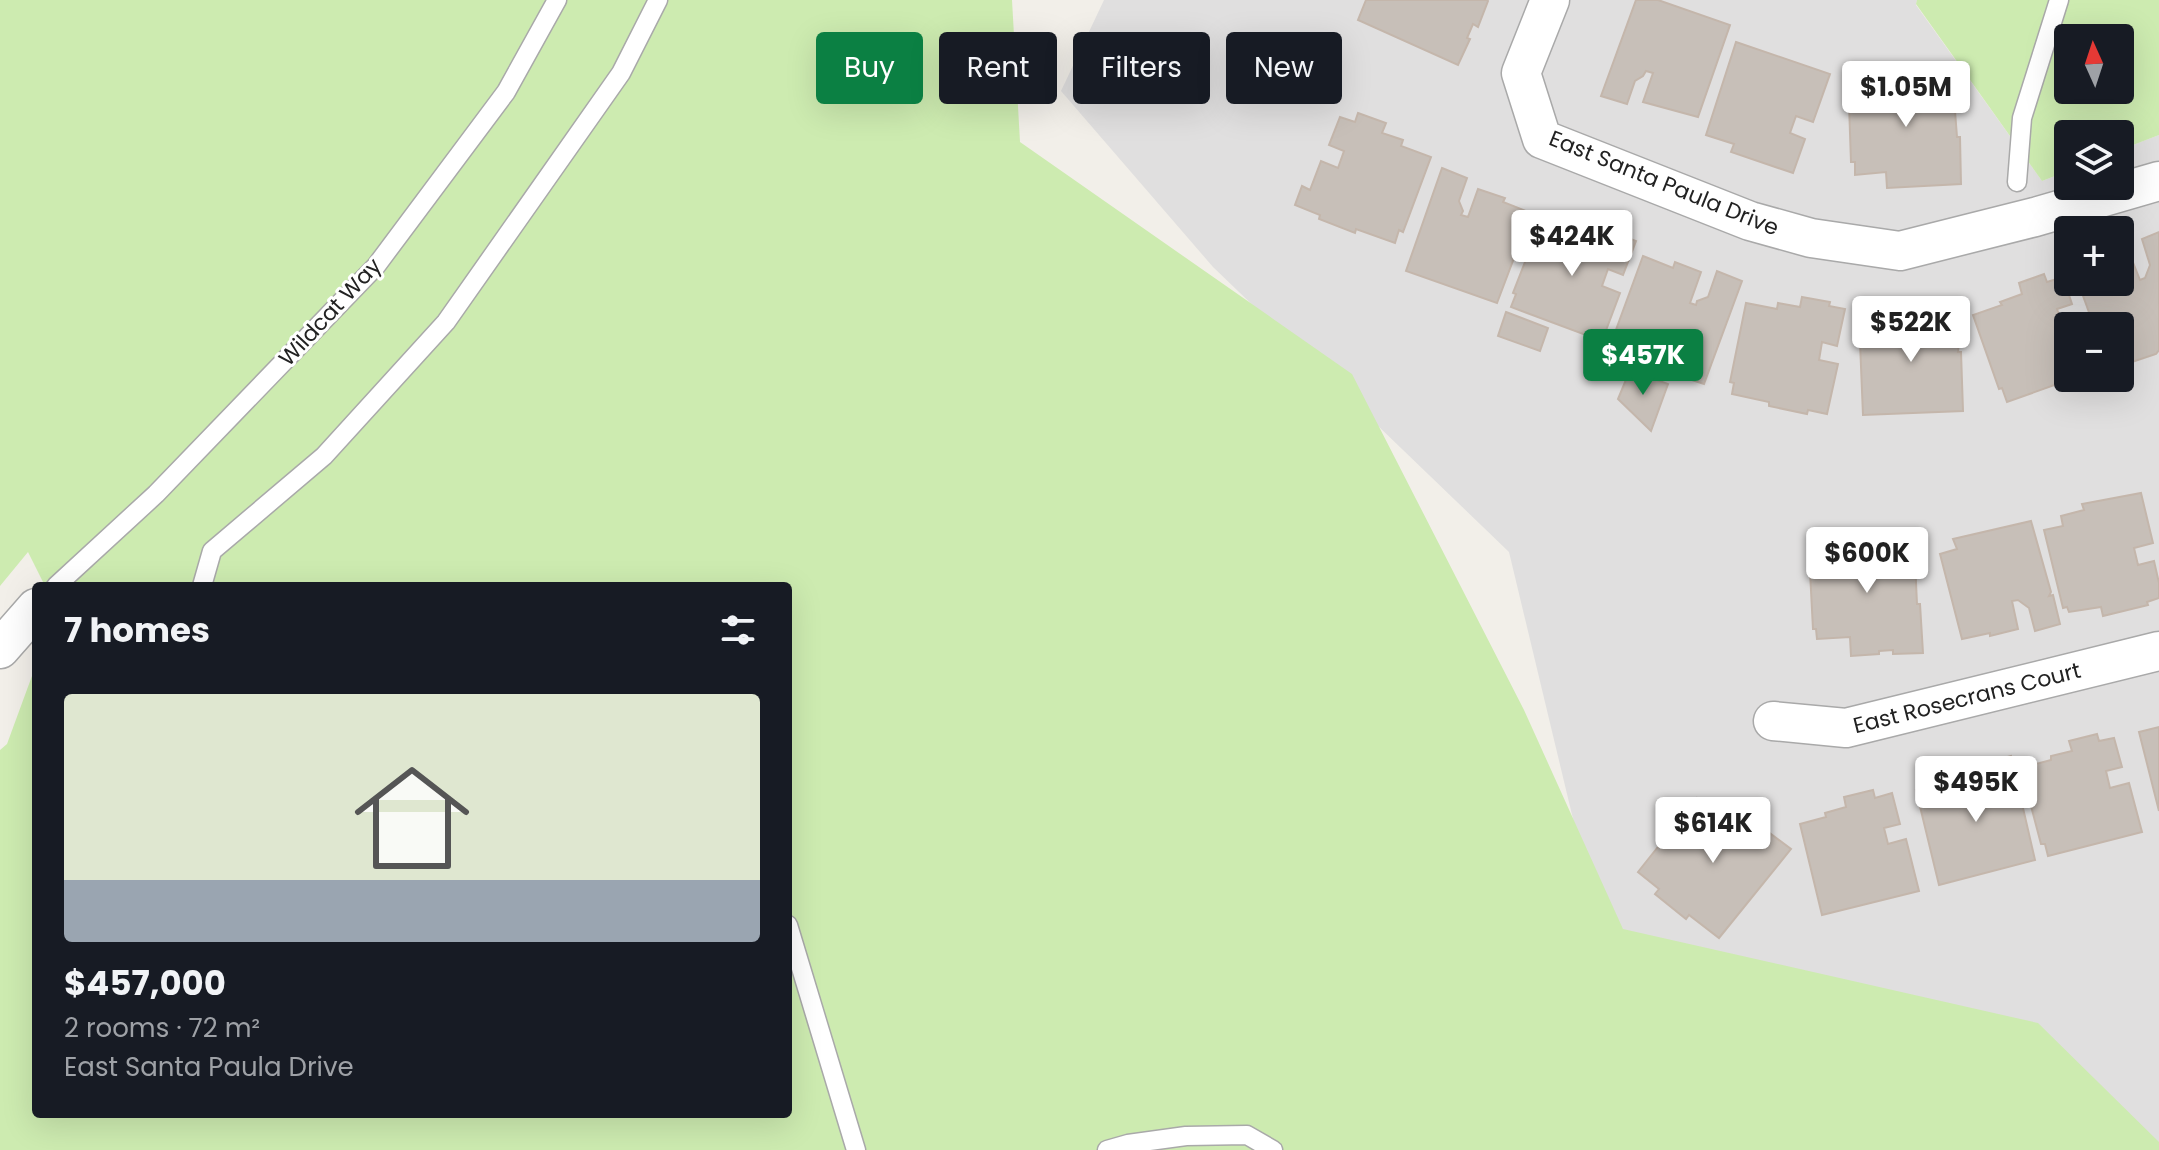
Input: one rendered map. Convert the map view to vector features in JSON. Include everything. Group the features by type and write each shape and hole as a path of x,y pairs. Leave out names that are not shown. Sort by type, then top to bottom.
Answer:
{"street":[{"name":"East Santa Paula Drive","path":"1550,0 1521,73 1542,139 1750,221 1811,238 1900,251 2035,217 2159,181"},
{"path":"0,649 32,613"},
{"name":"East Rosecrans Court","path":"1773,721 1846,728 2159,651"}],"lane":[{"name":"Wildcat Way","path":"60,582 156,494 376,266 506,92 557,0"},
{"path":"203,582 212,551 324,456 446,322 621,73 658,0"},
{"path":"2017,182 2022,118 2059,0"},
{"path":"792,938 856,1150"},
{"path":"1107,1150 1186,1136 1247,1135 1273,1150"}],"shaded area":[{"path":"1104,0 1917,0 1916,5 2042,181 2054,176 2054,200 2134,200 2134,145 2159,135 2159,1150 1620,1015 1509,552 1213,267 1061,91 1073,66 1073,104 1210,104 1210,32 1089,32"}],"green space":[{"path":"0,0 1012,0 1014,32 939,32 939,104 1018,104 1020,142 1352,374 1524,710 1623,929 2038,1023 2159,1142 2159,1150 0,1150 0,750 7,744 32,676 32,1118 792,1118 792,582 43,582 28,552 0,586"},
{"path":"1917,0 2159,0 2159,135 2134,145 2134,120 2054,120 2054,176 2042,181 1916,4"}],"building":[{"path":"1366,0 1488,1 1478,27 1473,24 1458,65 1358,20"},
{"path":"1636,0 1658,0 1730,25 1698,117 1643,102 1653,73 1646,71 1635,81 1627,104 1601,96"},
{"path":"1736,42 1830,74 1813,122 1796,116 1790,133 1805,139 1793,173 1731,152 1734,144 1706,135"},
{"path":"1924,71 1924,74 1952,72 1957,137 1960,137 1961,184 1887,188 1886,172 1855,175 1855,162 1851,162 1846,89 1873,87 1872,73"},
{"path":"1358,113 1386,123 1382,133 1403,140 1401,146 1431,157 1403,232 1399,230 1395,243 1356,229 1355,233 1319,219 1320,215 1295,205 1302,186 1310,190 1321,161 1338,168 1344,151 1329,145 1340,117 1355,122"},
{"path":"1442,168 1467,178 1459,201 1463,211 1461,215 1468,217 1478,189 1505,198 1503,202 1531,213 1497,303 1406,271"},
{"path":"1541,221 1569,232 1571,227 1591,235 1595,225 1636,241 1623,275 1608,269 1602,286 1620,293 1602,341 1511,307 1516,294 1513,293"},
{"path":"2159,232 2159,350 2156,354 2134,361 2134,312 2089,312 2083,296 2134,296 2134,265 2140,280 2145,278 2150,265 2142,239"},
{"path":"1643,256 1673,268 1675,262 1701,272 1690,303 1696,305 1697,301 1708,297 1717,271 1742,281 1704,384 1625,358 1626,355 1609,349"},
{"path":"2044,274 2047,282 2054,280 2054,296 2069,296 2072,304 2054,312 2054,385 2007,402 2002,388 1999,389 1973,315 2022,294 2019,283"},
{"path":"1802,297 1830,302 1829,306 1845,309 1837,346 1822,342 1819,360 1838,364 1827,414 1808,410 1807,414 1769,406 1769,402 1732,394 1734,383 1730,382 1746,303 1777,309 1778,303 1800,307"},
{"path":"1958,304 1959,331 1955,332 1959,341 1958,352 1961,352 1963,411 1863,415 1859,318 1891,317 1890,313 1917,311 1918,343 1926,343 1934,330 1933,305"},
{"path":"1506,312 1548,328 1540,351 1498,336"},
{"path":"1630,370 1668,384 1651,431 1618,399"},
{"path":"2141,493 2153,543 2134,548 2138,565 2154,561 2159,598 2147,602 2148,605 2103,616 2101,607 2069,612 2067,607 2063,608 2044,530 2063,526 2061,516 2084,510 2082,504"},
{"path":"2031,521 2051,592 2049,596 2053,595 2060,624 2035,631 2029,608 2018,600 2012,601 2018,629 1962,639 1940,554 1957,549 1953,539"},
{"path":"1877,534 1877,539 1887,538 1887,541 1914,540 1923,653 1893,654 1893,650 1851,656 1850,637 1817,639 1816,629 1813,629 1809,552 1837,550 1836,536"},
{"path":"2159,727 2159,811 2139,732"},
{"path":"2097,734 2099,741 2114,738 2122,767 2106,771 2110,788 2129,783 2142,832 2048,856 2045,844 2041,844 2021,768 2072,751 2069,741"},
{"path":"2011,756 2035,860 1939,885 1916,790 1971,772 1978,802 1986,800 1992,787 1985,763"},
{"path":"1873,790 1875,798 1892,793 1900,824 1884,828 1888,844 1906,839 1919,891 1822,915 1800,824 1826,817 1825,813 1846,807 1844,797"},
{"path":"1697,798 1722,818 1732,805 1791,849 1719,938 1689,915 1686,919 1655,894 1659,889 1638,872"}]}
